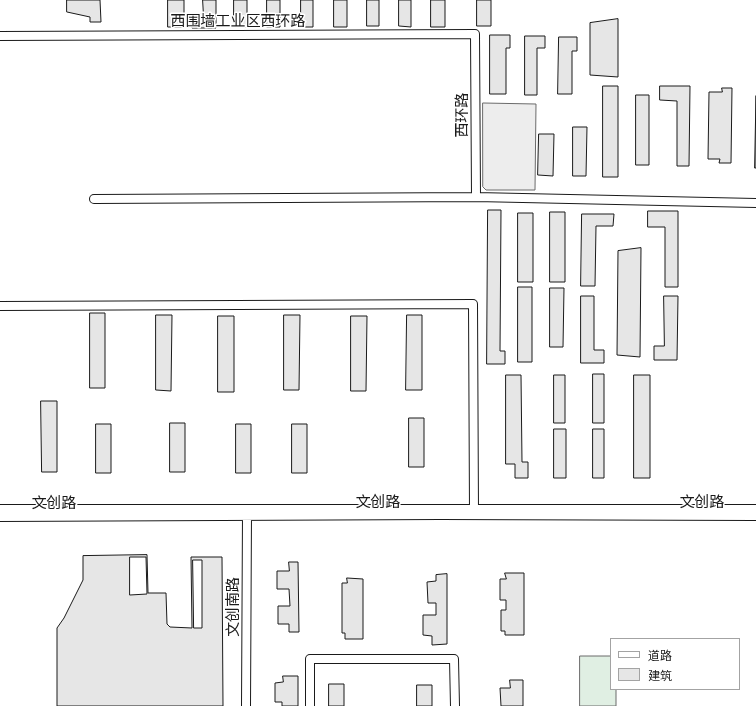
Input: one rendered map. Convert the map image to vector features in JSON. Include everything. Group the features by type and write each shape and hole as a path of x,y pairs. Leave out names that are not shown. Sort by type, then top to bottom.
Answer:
{"street":[{"name":"西围墙工业区西环路","path":"0,36 475,34"},
{"name":"西环路","path":"475,34 476,197"},
{"path":"94,199 476,197 756,203"},
{"path":"0,306 473,304 474,512"},
{"name":"文创路","path":"0,509 247,513"},
{"name":"文创路","path":"0,517 247,513 756,509"},
{"name":"文创路","path":"474,512 756,516"},
{"name":"文创南路","path":"246,706 247,513"},
{"path":"310,706 310,659 454,659 454,706"}],"green space":[{"path":"580,656 610,656 610,690 616,690 616,706 580,706"}],"shaded area":[{"path":"483,103 536,104 535,190 486,190 483,187"}],"building":[{"path":"67,0 100,0 101,22 90,22 90,17 67,12"},
{"path":"168,0 184,0 184,27 168,27"},
{"path":"203,0 216,0 216,28 192,28 192,14 203,14"},
{"path":"234,0 247,0 247,27 234,27"},
{"path":"267,0 280,0 280,27 267,27"},
{"path":"301,0 313,0 313,27 301,27"},
{"path":"334,0 347,0 347,27 334,27"},
{"path":"367,0 379,0 379,26 367,26"},
{"path":"399,0 411,0 411,27 399,26"},
{"path":"431,0 445,0 445,27 431,27"},
{"path":"477,0 491,0 491,26 477,26"},
{"path":"618,19 618,77 590,75 590,23"},
{"path":"490,35 510,35 510,48 506,48 506,94 490,94"},
{"path":"525,36 545,36 545,48 537,48 537,95 525,95"},
{"path":"559,37 577,37 577,51 572,51 572,94 558,94"},
{"path":"603,86 618,86 618,177 603,177"},
{"path":"660,86 690,86 689,166 677,166 677,101 660,100"},
{"path":"722,88 732,88 731,163 719,163 720,159 708,159 709,92 722,92"},
{"path":"636,95 649,95 649,165 636,165"},
{"path":"756,96 756,168 755,168"},
{"path":"573,127 587,127 586,176 573,176"},
{"path":"539,134 554,134 553,176 538,175"},
{"path":"488,210 501,210 500,351 505,351 505,364 487,364"},
{"path":"648,211 678,211 678,287 665,287 665,227 648,227"},
{"path":"550,212 565,212 565,282 550,282"},
{"path":"518,213 533,213 533,282 518,282"},
{"path":"582,214 614,214 613,226 596,226 595,286 581,286"},
{"path":"641,248 640,357 617,355 618,251"},
{"path":"518,287 532,287 532,362 518,362"},
{"path":"550,288 564,288 563,347 550,347"},
{"path":"581,296 594,296 594,350 604,350 604,363 581,363"},
{"path":"664,296 678,296 677,360 654,360 654,346 664,346"},
{"path":"90,313 105,313 105,388 90,388"},
{"path":"156,315 172,315 171,391 156,390"},
{"path":"284,315 300,315 299,390 284,390"},
{"path":"407,315 422,315 422,390 406,390"},
{"path":"218,316 234,316 234,392 218,392"},
{"path":"351,316 367,316 366,391 351,391"},
{"path":"593,374 604,374 604,423 593,423"},
{"path":"506,375 521,375 522,462 528,462 528,478 515,478 515,464 506,464"},
{"path":"554,375 565,375 565,423 554,423"},
{"path":"634,375 650,375 650,478 634,478"},
{"path":"41,401 57,401 57,472 42,472"},
{"path":"409,418 424,418 424,467 409,467"},
{"path":"170,423 185,423 185,472 170,472"},
{"path":"96,424 111,424 111,473 96,473"},
{"path":"236,424 251,424 251,473 236,473"},
{"path":"292,424 307,424 307,473 292,473"},
{"path":"554,429 566,429 566,478 554,478"},
{"path":"593,429 604,429 604,478 593,478"},
{"path":"147,555 148,593 166,593 167,624 170,627 192,628 191,557 222,557 223,706 57,706 57,628 64,618 83,580 83,556"},
{"path":"130,557 146,557 147,594 130,595"},
{"path":"193,560 202,560 202,628 194,628"},
{"path":"289,562 298,562 299,632 289,632 289,624 278,624 278,606 290,606 289,589 277,589 277,571 289,571"},
{"path":"505,573 524,573 524,635 505,635 505,631 501,631 501,610 506,610 506,600 500,600 500,579 506,579"},
{"path":"447,574 447,644 432,645 432,636 423,635 423,615 436,615 436,603 428,603 427,582 436,581 436,575"},
{"path":"347,578 363,579 363,639 345,639 345,633 342,633 342,583 347,583"},
{"path":"283,676 298,676 298,706 282,706 282,702 275,702 275,683 283,682"},
{"path":"510,680 523,680 523,706 501,706 500,688 510,688"},
{"path":"329,684 344,684 344,706 329,706"},
{"path":"417,685 432,685 432,706 417,706"}]}
